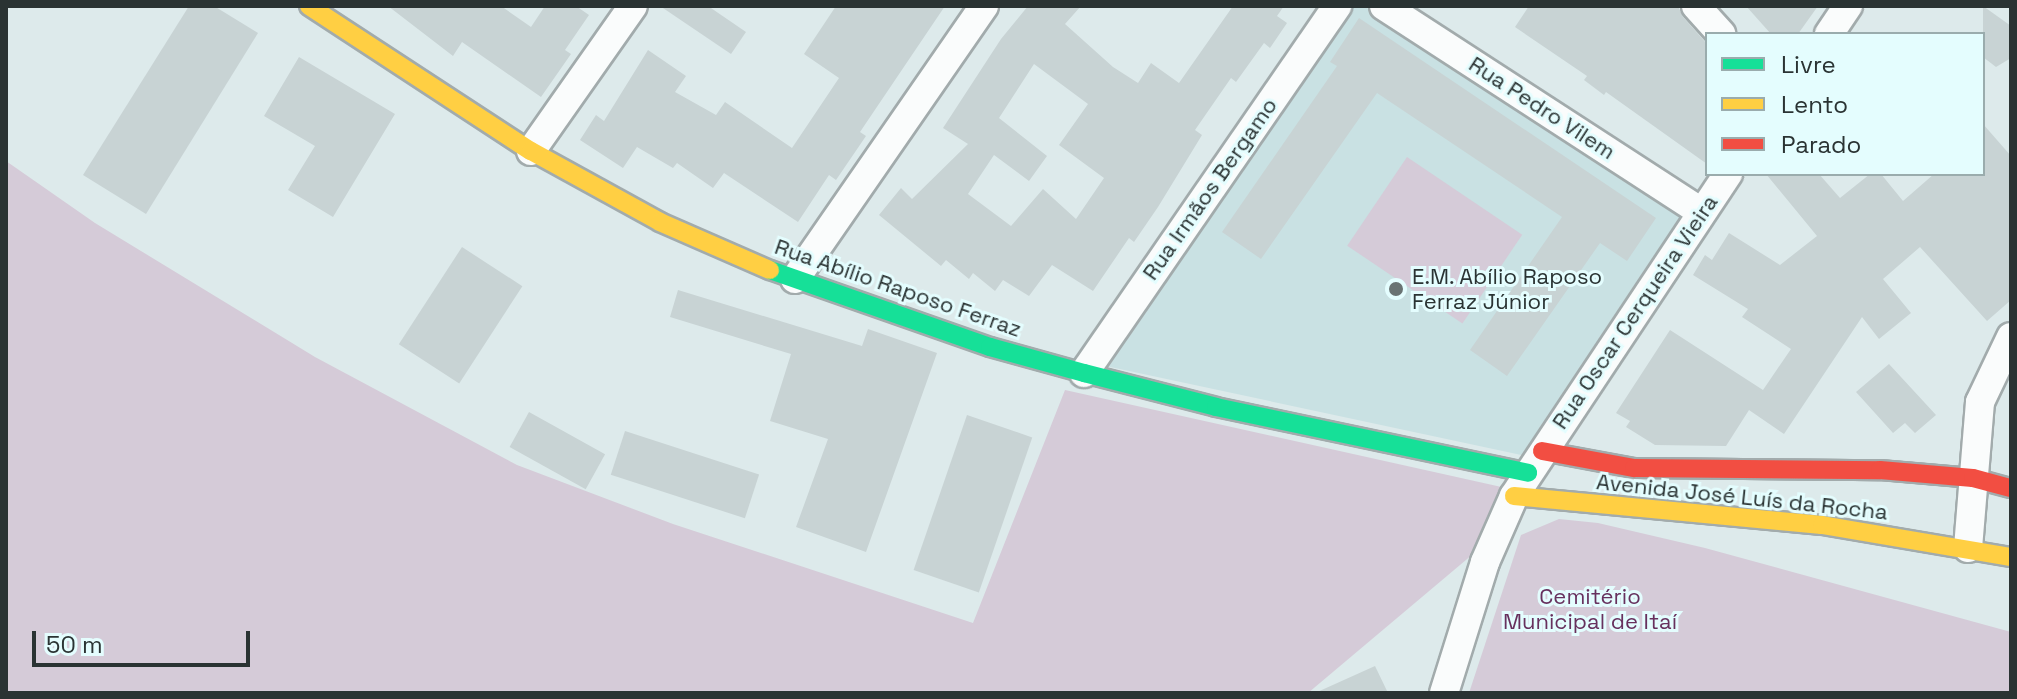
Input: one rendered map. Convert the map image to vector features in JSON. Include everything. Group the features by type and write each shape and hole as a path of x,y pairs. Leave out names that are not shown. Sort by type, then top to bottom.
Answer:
{"street":[{"name":"Rua Abílio Raposo Ferraz","path":"309,6 531,151 660,222 739,259 990,347 1084,373 1216,407 1528,473"},
{"path":"531,151 633,6"},
{"path":"795,279 984,6"},
{"name":"Rua Irmãos Bergamo","path":"1084,373 1337,6"},
{"name":"Rua Pedro Vilem","path":"1384,6 1700,211"},
{"path":"1696,6 1719,32"},
{"path":"1830,32 1848,6"},
{"name":"Rua Oscar Cerqueira Vieira","path":"1444,693 1485,562 1528,473 1700,211 1726,176"},
{"path":"1968,548 1980,402 2011,337"},
{"name":"Avenida José Luís da Rocha","path":"1528,473 1634,468 1973,478 2011,488"},
{"name":"Avenida José Luís da Rocha","path":"1528,473 1655,512 1822,518 2011,557"}],"shaded area":[{"name":"E.M. Abílio Raposo Ferraz Júnior","path":"1353,6 1364,6 1687,212 1531,457 1101,365"}],"green space":[{"path":"1407,157 1522,235 1462,323 1347,246"},
{"path":"6,161 95,223 315,357 517,465 673,524 973,623 1065,390 1506,488 1479,549 1308,693 6,693"},
{"name":"Cemitério Municipal de Itaí","path":"1559,519 1598,523 1705,548 2011,632 2011,693 1469,693 1521,535"}],"building":[{"path":"189,6 214,6 258,33 146,214 83,175"},
{"path":"388,6 501,6 531,27 545,6 576,6 589,15 565,50 571,54 541,97 462,42 453,56"},
{"path":"660,6 708,6 746,32 731,54"},
{"path":"836,6 945,6 860,132 866,136 836,180 829,175 798,222 724,173 713,188 677,163 673,168 637,147 623,168 580,140 596,115 604,121 648,50 686,76 675,92 716,115 725,102 792,148 839,78 804,54"},
{"path":"1028,6 1081,6 1065,24 1113,67 1138,83 1151,63 1179,83 1233,6 1284,6 1277,16 1287,23 1270,48 1264,43 1236,82 1231,78 1195,130 1202,135 1158,207 1134,242 1129,238 1093,291 1052,265 1029,296 1003,280 995,291 973,273 969,279 946,260 941,266 879,215 901,188 912,199 968,144 943,128 1001,39","holes":["1034,64 1088,104 1059,145 1104,178 1076,219 1043,189 1011,226 968,194 994,155 1029,181 1047,156 999,118"]},
{"path":"1529,6 1678,6 1683,17 1705,42 1705,163 1606,92 1604,95 1584,80 1587,76 1515,27"},
{"path":"1746,6 1818,6 1799,32 1769,32"},
{"path":"1983,6 2011,26 2011,58 1996,67 1985,59"},
{"path":"1359,18 1656,218 1627,261 1600,243 1507,376 1470,350 1562,217 1377,93 1261,259 1222,232 1337,66 1330,62"},
{"path":"299,57 395,114 333,217 288,190 315,146 264,116"},
{"path":"1985,126 2011,156 2011,300 1987,321 1920,247 1883,279 1911,313 1879,339 1862,317 1784,434 1749,410 1726,446 1655,445 1626,427 1630,421 1616,413 1670,330 1763,390 1791,349 1742,317 1748,309 1693,275 1705,255 1712,260 1729,233 1780,265 1817,236 1768,176 1821,176 1840,198 1868,176 1883,176 1903,201 1932,176 1985,176"},
{"path":"462,247 522,286 459,383 399,344"},
{"path":"678,290 862,346 868,329 937,353 866,552 796,527 828,439 770,421 791,354 670,317"},
{"path":"1889,364 1936,415 1915,433 1905,423 1893,433 1856,392"},
{"path":"529,412 605,454 586,489 510,447"},
{"path":"967,415 1032,437 979,593 914,570"},
{"path":"625,431 759,475 745,518 611,475"},
{"path":"1375,666 1388,693 1315,693"}],"traffic: fast":[{"path":"770,270 990,347 1084,373 1216,407 1528,473"}],"traffic: slow":[{"path":"309,6 531,151 660,222 770,270"},
{"path":"1514,496 1822,525 2011,557"}],"traffic: jam":[{"path":"1542,451 1634,468 1880,470 1973,478 2011,488"}],"place":[{"name":"E.M. Abílio Raposo Ferraz Júnior","path":"1396,289"}]}
